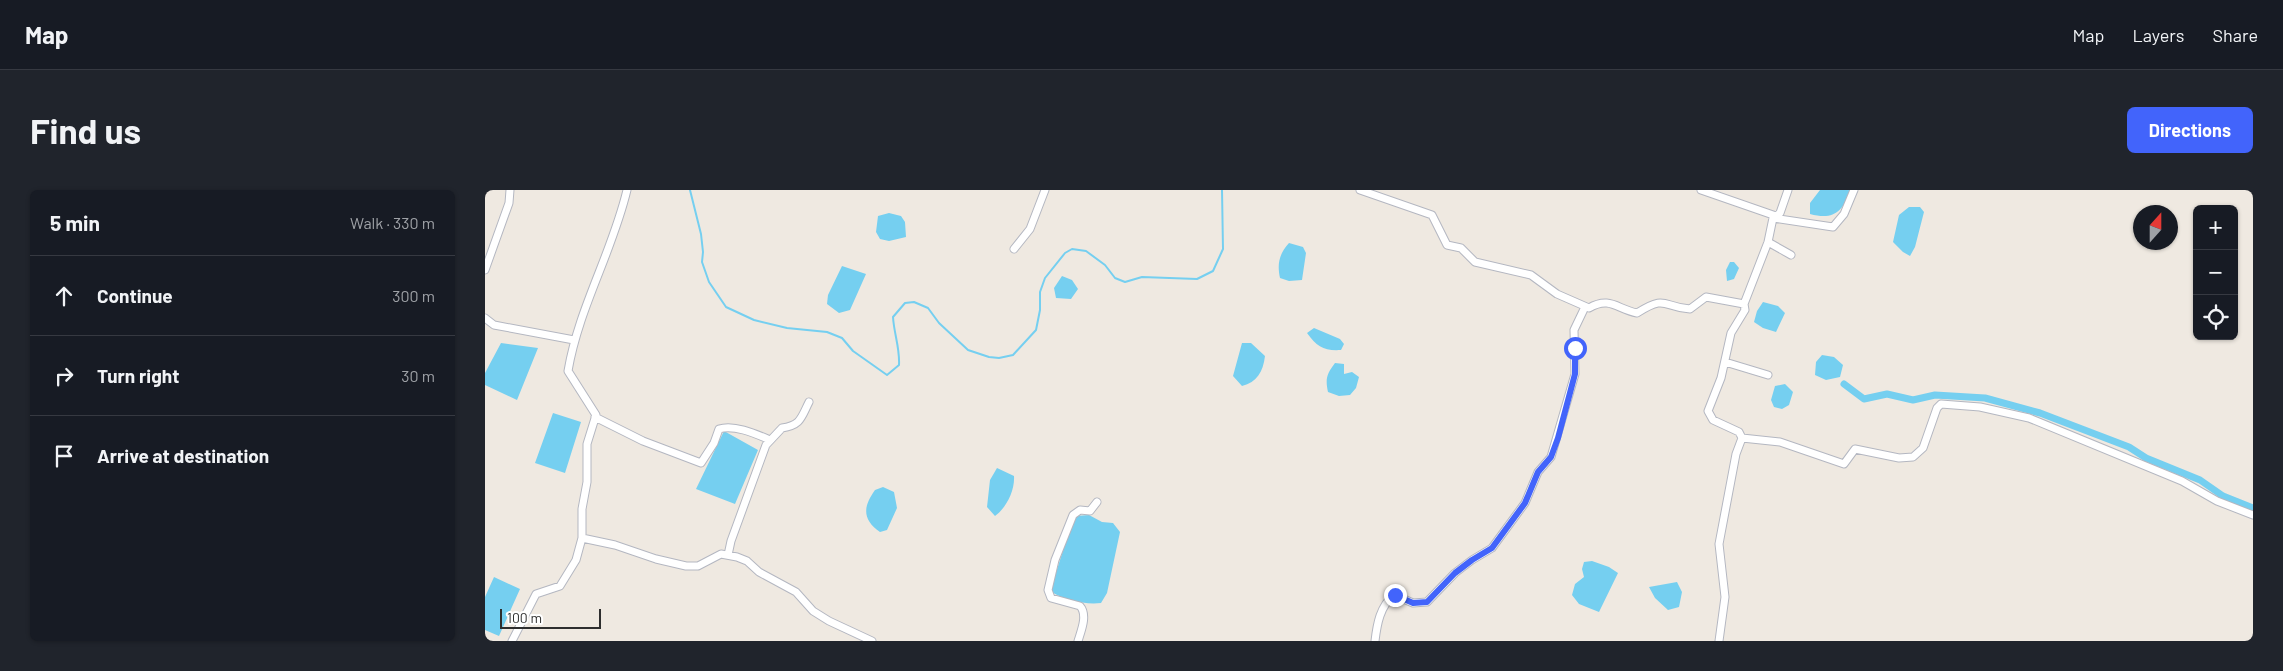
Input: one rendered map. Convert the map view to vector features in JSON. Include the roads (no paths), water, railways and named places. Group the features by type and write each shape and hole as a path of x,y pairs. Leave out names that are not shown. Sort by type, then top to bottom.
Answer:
{"street":[{"path":"485,270 509,203 510,190"},
{"path":"627,190 621,215 574,340 568,371 595,417 643,440 701,463 714,443 719,429 725,427 745,431 770,440"},
{"path":"1014,249 1030,230 1045,190"},
{"path":"1360,190 1432,215 1447,245 1461,248 1475,262 1531,275 1557,294 1585,307 1589,308 1598,302 1614,303 1626,311 1637,312 1651,304 1663,301 1681,308 1691,309 1706,297 1744,304"},
{"path":"1701,190 1775,217 1833,227 1844,214 1854,190"},
{"path":"1719,641 1725,597 1719,544 1736,454 1741,438 1739,432 1713,420 1708,411 1725,362 1729,339 1745,310 1744,304 1775,217 1781,213 1788,190"},
{"path":"1767,242 1791,255"},
{"path":"1375,641 1380,615 1387,600 1394,595 1413,603 1427,602 1455,573 1492,548 1525,503 1538,472 1551,457 1558,438 1575,374 1574,330 1585,307"},
{"path":"485,318 494,325 574,340"},
{"path":"1725,362 1768,375"},
{"path":"728,555 731,541 766,445 782,428 792,427 799,421 809,402"},
{"path":"1741,438 1780,442 1845,464 1855,449 1899,458 1913,457 1923,448 1937,408 1941,404 1980,407 2029,418 2182,481 2217,501 2253,515"},
{"path":"512,641 536,594 560,586 576,560 582,538 582,509 587,482 587,444 595,417"},
{"path":"1077,641 1085,615 1083,609 1080,606 1051,598 1048,590 1055,560 1073,516 1080,510 1090,511 1097,502"},
{"path":"582,538 615,545 656,559 686,566 698,566 721,554 747,561 759,572 796,592 813,611 829,621 872,641"}],"water":[{"path":"1820,190 1851,190 1848,198 1836,213 1818,216 1810,214 1810,203"},
{"path":"1909,207 1920,207 1924,212 1915,247 1910,256 1893,242 1899,215"},
{"path":"889,213 901,216 905,222 906,237 889,241 880,239 876,232 878,216"},
{"path":"1289,243 1303,247 1306,253 1302,280 1289,281 1280,278 1280,259"},
{"path":"1730,262 1734,262 1739,268 1734,279 1727,281 1726,270"},
{"path":"842,266 866,274 850,310 839,313 827,304 828,295"},
{"path":"1062,276 1072,280 1078,289 1071,299 1056,298 1054,288"},
{"path":"1763,302 1778,306 1785,313 1776,332 1763,328 1754,322 1757,311"},
{"path":"1314,328 1340,339 1344,344 1341,350 1325,349 1314,342 1307,333"},
{"path":"501,343 538,348 517,400 485,385 485,373"},
{"path":"1242,343 1251,343 1265,356 1263,367 1255,379 1242,386 1233,376"},
{"path":"1822,355 1834,357 1843,365 1840,377 1826,380 1815,375 1816,362"},
{"path":"1335,363 1344,364 1344,374 1352,372 1359,377 1356,388 1350,395 1339,396 1328,392 1327,376"},
{"path":"1785,384 1793,392 1789,405 1782,409 1774,407 1771,400 1775,386"},
{"path":"553,413 581,422 565,473 535,463"},
{"path":"724,431 758,450 735,504 696,489"},
{"path":"997,468 1014,476 1014,482 1009,499 995,516 987,507 990,480"},
{"path":"883,487 894,492 897,508 887,530 880,532 870,522 866,512 868,502 875,490"},
{"path":"1089,515 1102,522 1113,523 1120,532 1107,593 1101,603 1075,601 1050,591 1076,516"},
{"path":"1592,561 1609,567 1618,573 1599,612 1579,604 1572,595 1575,584 1584,577 1582,569 1584,562"},
{"path":"494,577 520,589 499,636 485,630 485,597"},
{"path":"1677,582 1682,592 1679,607 1668,610 1655,598 1649,587"}],"waterway":[{"path":"690,190 701,234 702,262 709,282 726,307 754,320 787,328 827,332 842,338 853,351 887,375 899,365 893,317 905,303 914,302 928,308 939,323 968,350 989,357 999,358 1013,355 1036,330 1040,310 1040,292 1045,278 1065,253 1072,249 1086,251 1105,265 1115,278 1125,282 1142,277 1197,279 1213,271 1223,249 1222,190"},
{"path":"1844,384 1864,399 1887,394 1913,400 1935,395 1985,398 2040,413 2129,447 2146,458 2200,480 2223,496 2253,508"}]}
